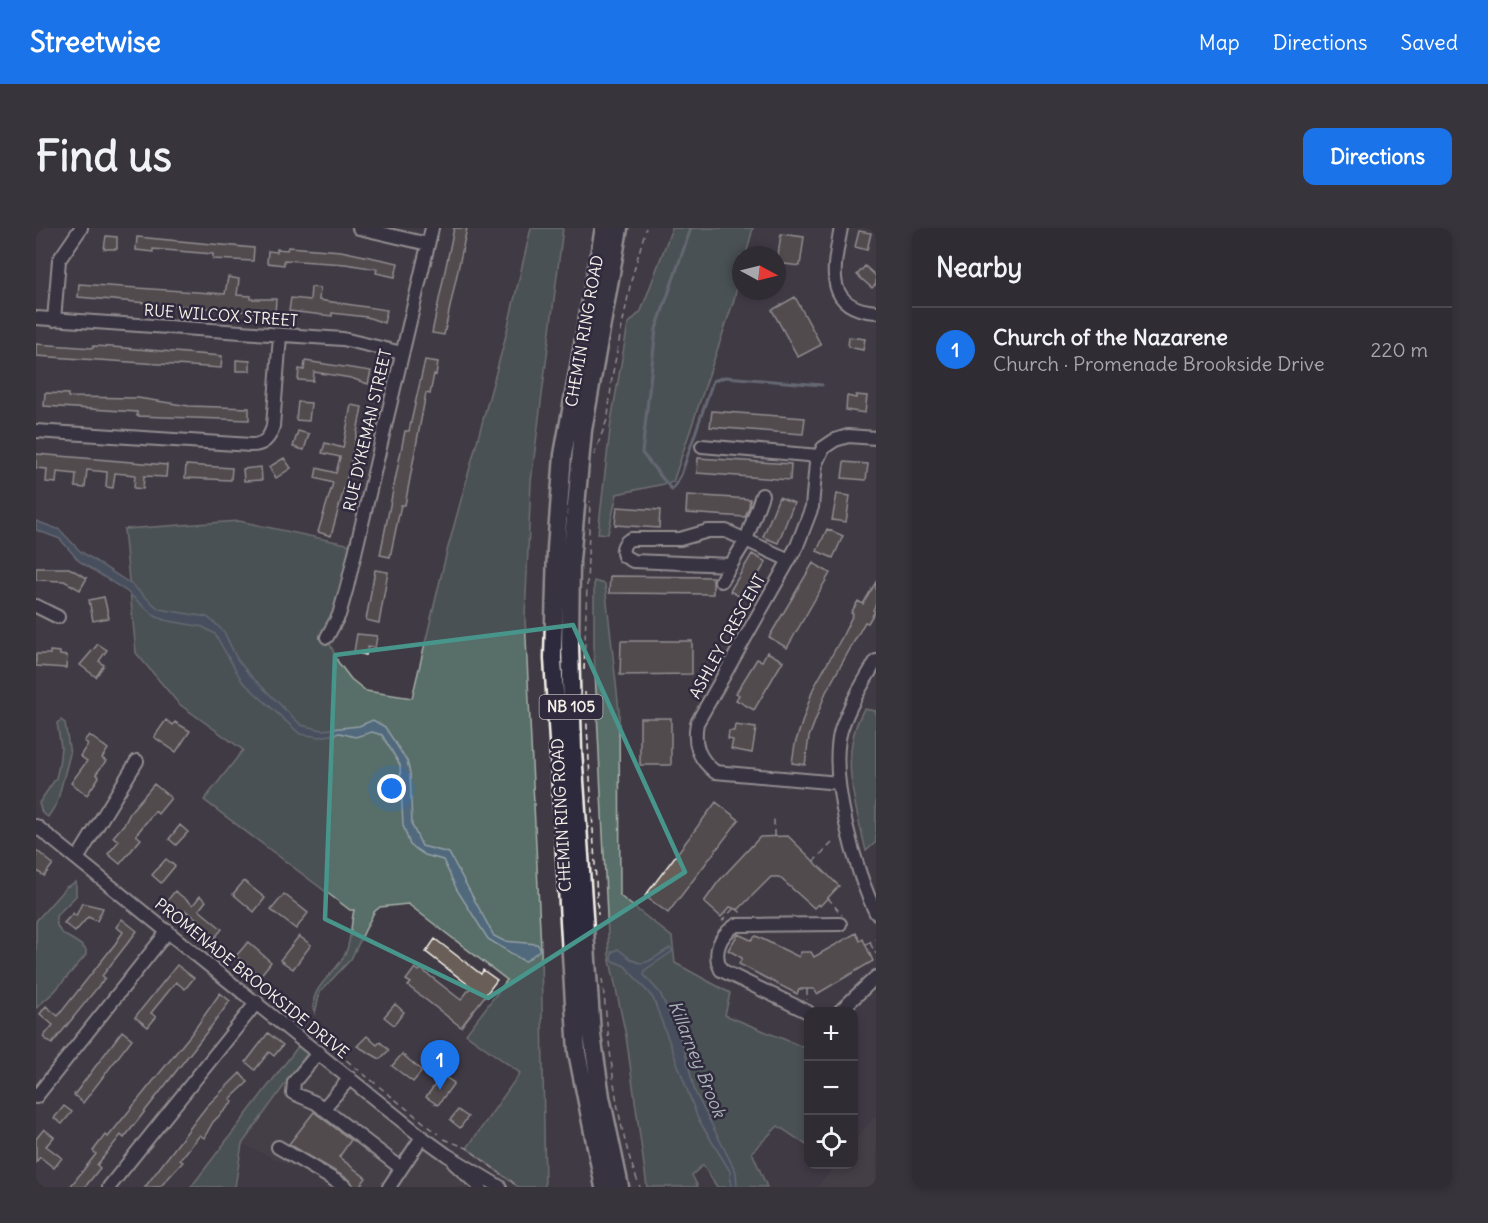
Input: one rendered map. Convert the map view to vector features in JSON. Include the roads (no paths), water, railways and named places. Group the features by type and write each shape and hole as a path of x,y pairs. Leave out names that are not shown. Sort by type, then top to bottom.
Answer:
{"highway":[{"path":"570,406 577,326 593,228"},
{"name":"CHEMIN RING ROAD","path":"603,1187 576,1042 555,708 554,612 563,456 570,406 604,228"},
{"name":"CHEMIN RING ROAD","path":"619,228 583,430 576,497 570,603 572,741 592,1035 601,1096 620,1187"},
{"path":"583,430 631,228"}],"street":[{"path":"54,320 59,260 81,228"},
{"path":"359,228 428,244"},
{"name":"RUE DYKEMAN STREET","path":"327,637 339,615 344,596 432,228"},
{"path":"841,228 834,266 836,287 843,299 855,307 876,312"},
{"name":"RUE WILCOX STREET","path":"36,318 343,339 402,353"},
{"path":"36,431 261,444 268,438 273,426 280,336"},
{"path":"702,446 819,456 823,448 834,440 848,436 876,438"},
{"name":"ASHLEY CRESCENT","path":"819,456 816,463 812,507 789,560 697,723 696,745 705,764 715,772 839,783"},
{"path":"721,581 746,540 762,495"},
{"path":"731,564 633,561 626,559 623,550 625,543 631,539 680,539 717,530 746,540 789,560"},
{"path":"36,606 58,617"},
{"path":"876,661 850,708 841,732 837,758 839,783 860,876 876,913"},
{"path":"76,859 137,761"},
{"name":"PROMENADE BROOKSIDE DRIVE","path":"36,826 422,1137 500,1187"},
{"path":"721,923 736,925 841,924"},
{"path":"736,925 725,932 720,940 717,957 721,970 804,1010"},
{"path":"36,1097 168,931"},
{"path":"843,1007 876,977"},
{"path":"109,1187 257,1002"},
{"path":"319,1052 294,1082 293,1093 323,1109 401,1168"},
{"path":"323,1109 350,1078"},
{"path":"394,1185 401,1168 422,1137"},
{"path":"278,1147 346,1187"},
{"name":"PROMENADE BROOKSIDE DRIVE","path":"447,1155 480,1187"}],"water":[{"path":"36,521 60,530 80,551 131,584 159,609 207,617 224,632 237,659 250,675 301,725 322,730 359,726 373,720 385,727 407,761 410,773 412,825 422,846 449,853 494,936 504,941 537,944 541,949 526,961 488,939 457,890 443,860 425,855 410,845 403,825 400,765 382,735 372,732 355,737 340,733 320,737 300,734 242,681 215,634 203,627 164,620 155,616 126,591 79,561 60,539 36,530"},
{"path":"670,948 673,951 645,970 644,975 660,993 683,1044 695,1092 736,1172 737,1187 731,1187 730,1171 698,1119 653,998 625,966 611,960 612,952 618,949 633,960 644,963"}],"waterway":[{"path":"691,228 656,329 642,453 672,490 681,475 713,381 725,377 822,385"}],"place":[{"name":"Church of the Nazarene","path":"440,1090"}],"water label":[{"name":"Killarney Brook","path":"697,1059"}]}
